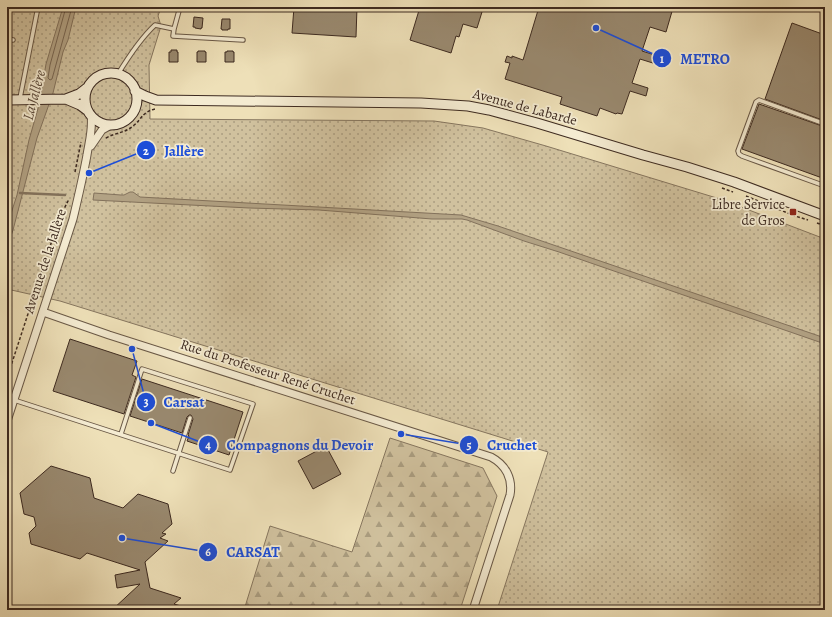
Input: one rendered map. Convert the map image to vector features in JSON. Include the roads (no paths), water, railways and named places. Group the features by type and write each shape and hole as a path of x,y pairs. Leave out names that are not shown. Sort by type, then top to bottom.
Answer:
{"main road":[{"path":"66,99 89,113 95,120 111,125 117,124 127,119 134,110 136,101 135,91 131,82 118,74 108,73 98,76 90,82 86,92 85,101 89,113"},
{"path":"7,100 66,99 78,94 88,87"},
{"name":"Avenue de Labarde","path":"135,91 157,104"},
{"name":"Avenue de Labarde","path":"134,110 149,102 157,104 421,103 468,106 537,123 704,172 825,216"}],"street":[{"name":"Avenue de la Jallère","path":"7,421 73,219 80,192 92,129 89,113"},
{"name":"Avenue de la Jallère","path":"87,153 96,137 102,130 111,125"},
{"name":"Rue du Professeur René Cruchet","path":"43,312 109,335 496,460 504,467 510,478 511,489 473,610"}],"lane":[{"path":"20,100 38,7"},
{"path":"180,7 173,36 243,40"},
{"path":"118,74 145,34 155,25 174,29"},
{"path":"7,39 12,40"},
{"path":"825,124 759,100 756,102 738,151 742,156 825,186"},
{"path":"14,400 230,470 253,404 142,369 121,434"},
{"path":"172,470 190,418"}],"water":[{"path":"63,7 76,7 53,93 37,138 7,248 7,226 17,195 29,140 39,105 46,64"},
{"path":"133,192 140,197 461,215 498,226 825,338 825,344 467,220 432,219 319,210 93,200 94,193 124,195"}],"waterway":[{"path":"20,193 65,195"}],"place":[{"name":"METRO","path":"596,28"},
{"name":"Jallère","path":"89,173"},
{"name":"Libre Service de Gros","path":"793,212"},
{"name":"Carsat","path":"132,349"},
{"name":"Compagnons du Devoir","path":"151,423"},
{"name":"Cruchet","path":"401,434"},
{"name":"CARSAT","path":"122,538"}],"water label":[{"name":"La Jallère","path":"34,95"}]}
